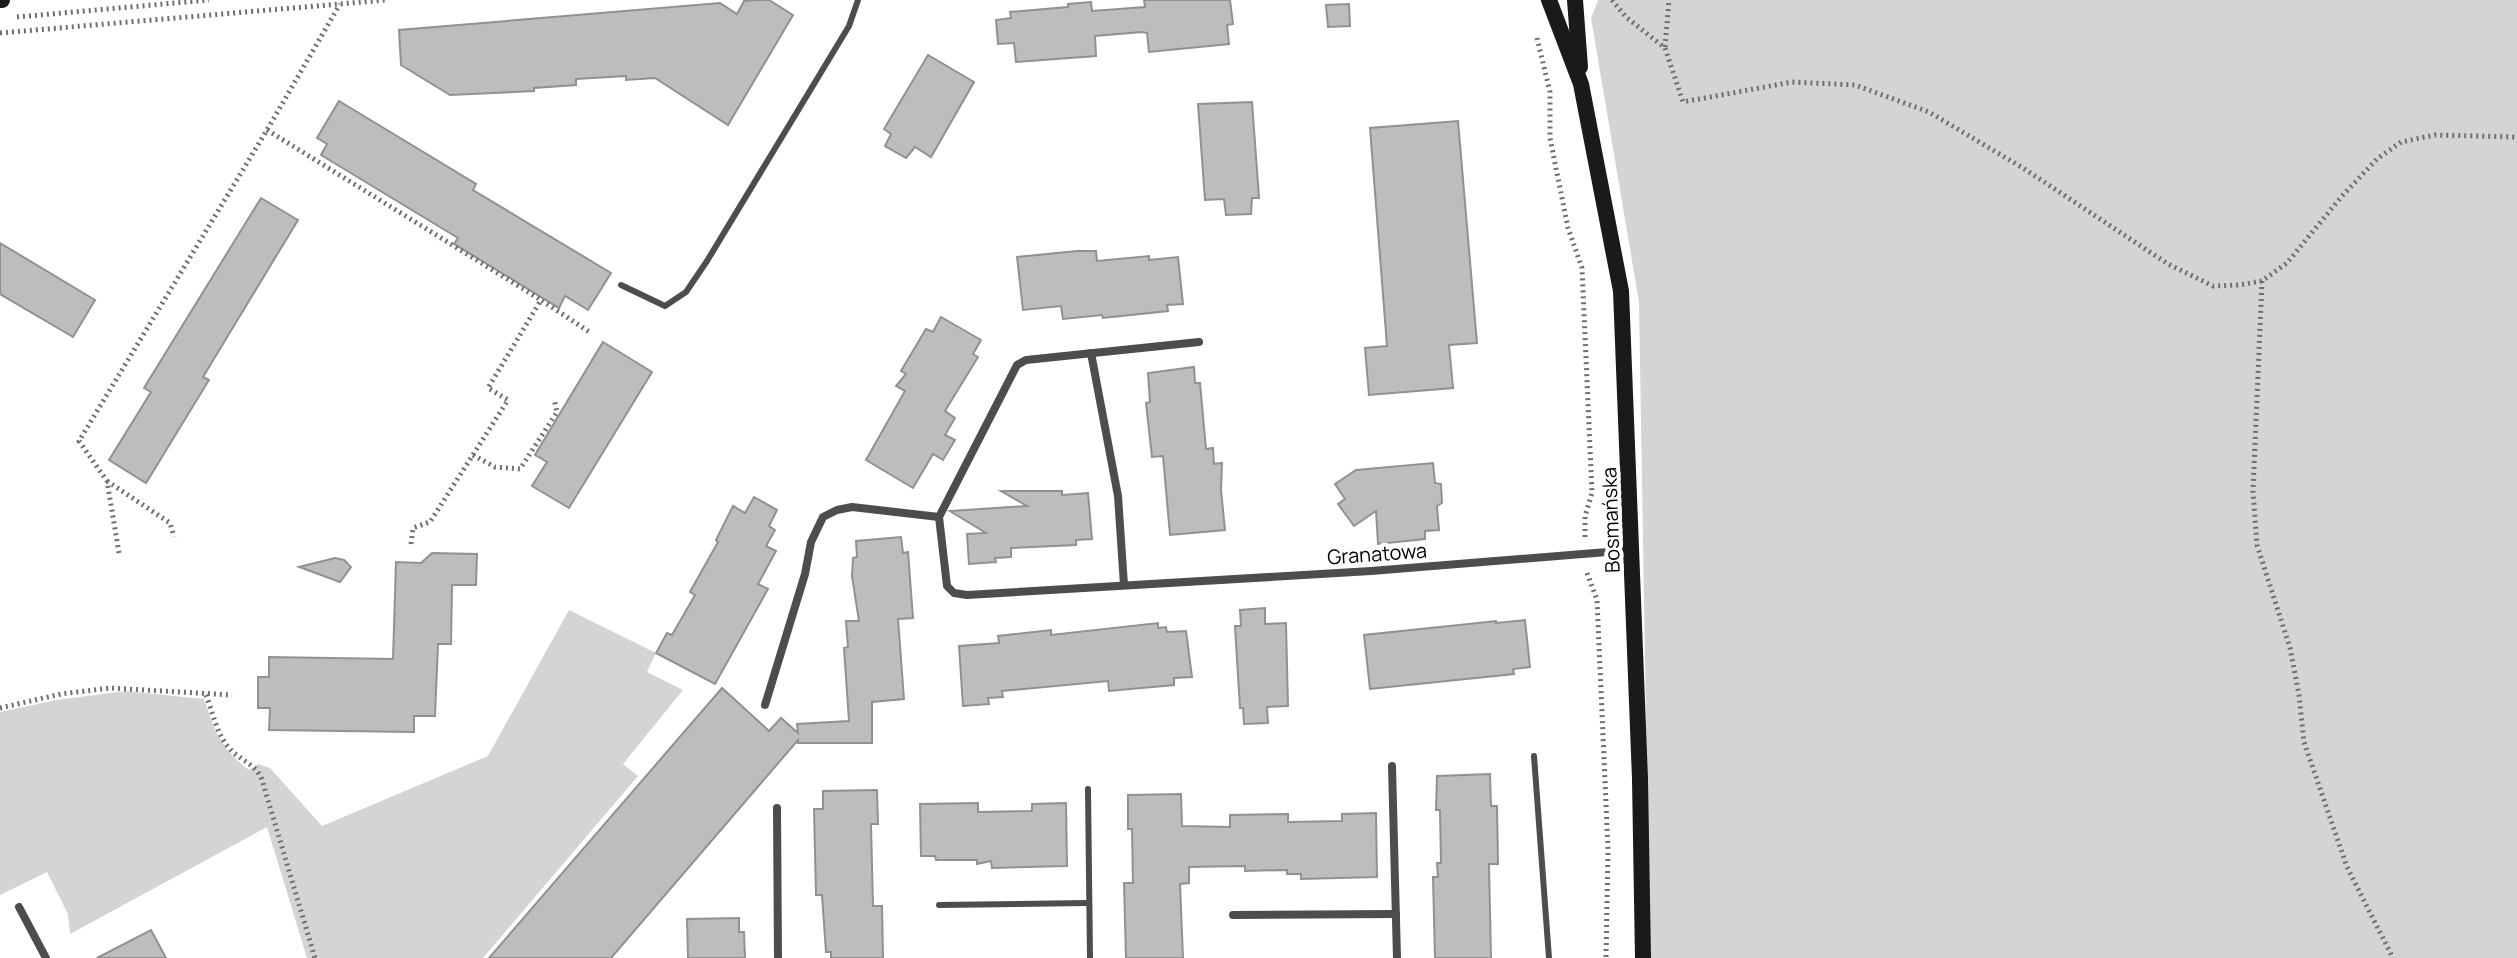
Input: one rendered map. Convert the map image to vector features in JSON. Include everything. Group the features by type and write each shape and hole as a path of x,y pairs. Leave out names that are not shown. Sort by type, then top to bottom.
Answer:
{"street":[{"name":"Bosmańska","path":"1549,0 1581,84"},
{"name":"Bosmańska","path":"1575,0 1581,84 1621,291 1633,550 1643,958"},
{"path":"765,705 805,574 811,542 823,517 852,507 939,517 1017,365 1026,360 1199,342"},
{"path":"1091,353 1118,496 1124,585"},
{"name":"Granatowa","path":"939,517 947,586 954,593 967,595 1371,571 1633,550"},
{"path":"1392,766 1397,958"},
{"path":"777,808 778,958"},
{"path":"19,907 46,958"},
{"path":"1233,915 1396,914"}],"lane":[{"path":"621,285 665,306 686,292 849,26 858,0"},
{"path":"1534,756 1549,958"},
{"path":"1088,789 1090,958"},
{"path":"939,905 1089,903"}],"path":[{"path":"15,18 209,0"},
{"path":"0,33 386,0"},
{"path":"1612,0 1626,17 1665,48"},
{"path":"1669,0 1665,48 1683,102 1792,82 1855,85 1929,112 2023,168 2179,270 2213,286 2262,281 2287,263 2342,196 2377,159 2401,142 2435,135 2517,137"},
{"path":"174,537 170,523 107,481 79,441 340,4"},
{"path":"1535,31 1550,92 1550,138 1568,228 1582,268 1592,493 1585,516 1585,538"},
{"path":"267,130 591,333"},
{"path":"2262,281 2253,491 2257,545 2290,648 2304,742 2347,867 2393,958"},
{"path":"411,544 413,528 430,522 508,400 488,388 541,300"},
{"path":"473,455 495,467 520,469 557,412 554,399"},
{"path":"107,481 119,553"},
{"path":"1587,573 1597,600 1608,849 1606,958"},
{"path":"0,708 61,694 110,688 232,695"},
{"path":"206,695 230,750 258,770 315,958"}],"shaded area":[{"path":"1598,0 2517,0 2517,958 1650,958 1639,302 1591,18"},
{"path":"569,610 656,653 647,672 683,690 623,764 638,776 483,958 307,958 267,827 70,934 68,914 47,872 0,895 0,712 56,700 126,691 204,699 216,731 231,753 249,770 258,764 270,768 322,826 488,756"}],"building":[{"path":"769,0 793,15 728,125 655,78 576,79 576,85 534,88 534,91 450,95 401,65 399,30 720,3 737,14 744,1"},
{"path":"1144,0 1230,0 1233,24 1227,25 1229,44 1149,52 1147,33 1142,32 1095,36 1096,56 1016,62 1014,43 998,44 996,20 1011,18 1010,12 1091,2 1092,11 1145,7"},
{"path":"1349,4 1350,26 1328,27 1326,5"},
{"path":"928,55 974,82 931,157 915,147 906,158 885,146 891,134 884,129"},
{"path":"339,101 476,184 473,190 611,273 588,310 565,296 559,308 454,244 458,238 321,155 327,144 317,138"},
{"path":"1252,102 1259,198 1252,198 1251,214 1226,215 1224,199 1205,200 1198,104"},
{"path":"1458,121 1477,343 1449,345 1453,388 1369,395 1365,348 1387,346 1370,128"},
{"path":"261,198 298,220 203,377 209,380 146,483 109,460 151,392 144,388"},
{"path":"0,243 95,300 73,337 0,294"},
{"path":"1096,251 1097,261 1149,256 1149,260 1178,257 1183,304 1167,305 1168,311 1103,318 1102,315 1063,319 1061,306 1023,310 1017,257"},
{"path":"941,317 981,340 973,354 978,357 945,411 955,418 945,435 955,440 943,460 933,454 913,488 866,460 905,391 896,386 906,374 901,371 926,329 933,332"},
{"path":"603,342 652,372 569,508 532,486 547,462 535,455"},
{"path":"1194,367 1195,383 1200,383 1206,449 1213,448 1214,464 1222,463 1225,530 1170,535 1163,456 1152,457 1146,403 1150,402 1148,373"},
{"path":"1433,463 1435,483 1441,484 1442,503 1437,506 1439,530 1425,531 1425,539 1378,544 1376,511 1354,526 1338,504 1345,499 1335,484 1356,470"},
{"path":"1001,491 1062,491 1062,495 1088,493 1092,539 1076,540 1076,545 1011,548 1011,557 995,558 996,562 969,564 967,534 986,533 950,511 1027,506"},
{"path":"754,497 777,510 769,526 775,530 766,546 776,551 758,584 768,589 715,684 656,653 667,633 672,635 695,595 690,592 718,542 716,540 733,506 745,513"},
{"path":"901,537 903,553 908,552 913,618 898,619 904,699 872,702 872,743 798,743 798,740 611,958 489,958 722,688 769,731 781,718 798,733 797,724 849,721 844,648 848,647 846,621 859,621 852,576 853,558 857,557 856,541"},
{"path":"432,553 477,554 476,585 452,585 451,644 438,644 435,716 414,716 414,732 269,730 270,708 258,708 258,677 269,677 269,657 393,659 396,562 421,563"},
{"path":"335,558 344,560 351,567 340,582 299,567"},
{"path":"1265,608 1265,624 1286,623 1288,706 1267,707 1268,723 1244,724 1243,708 1240,708 1235,626 1241,626 1240,610"},
{"path":"1525,620 1530,667 1513,669 1514,674 1370,689 1364,635"},
{"path":"1158,623 1158,628 1166,627 1167,632 1186,631 1192,677 1174,678 1174,685 1109,691 1108,681 1002,691 1003,697 988,698 989,704 963,706 959,646 999,643 998,636 1051,630 1051,635"},
{"path":"1490,774 1491,806 1497,806 1498,864 1489,864 1491,958 1435,958 1433,877 1438,877 1437,863 1441,863 1440,810 1436,810 1437,776"},
{"path":"877,790 878,824 871,824 873,906 882,906 883,958 831,958 831,952 826,952 822,895 816,895 814,809 823,809 823,791"},
{"path":"1181,794 1182,826 1230,827 1230,815 1288,814 1288,822 1342,821 1342,814 1376,813 1377,877 1301,879 1301,874 1287,874 1287,870 1245,871 1245,866 1189,867 1189,883 1180,884 1183,958 1126,958 1124,883 1133,883 1128,795"},
{"path":"978,803 978,812 1032,811 1032,804 1066,803 1067,866 992,868 991,861 977,864 977,860 936,860 935,856 921,856 920,804"},
{"path":"739,918 739,932 744,932 745,958 688,958 687,919"},
{"path":"151,930 166,958 97,958"}]}
